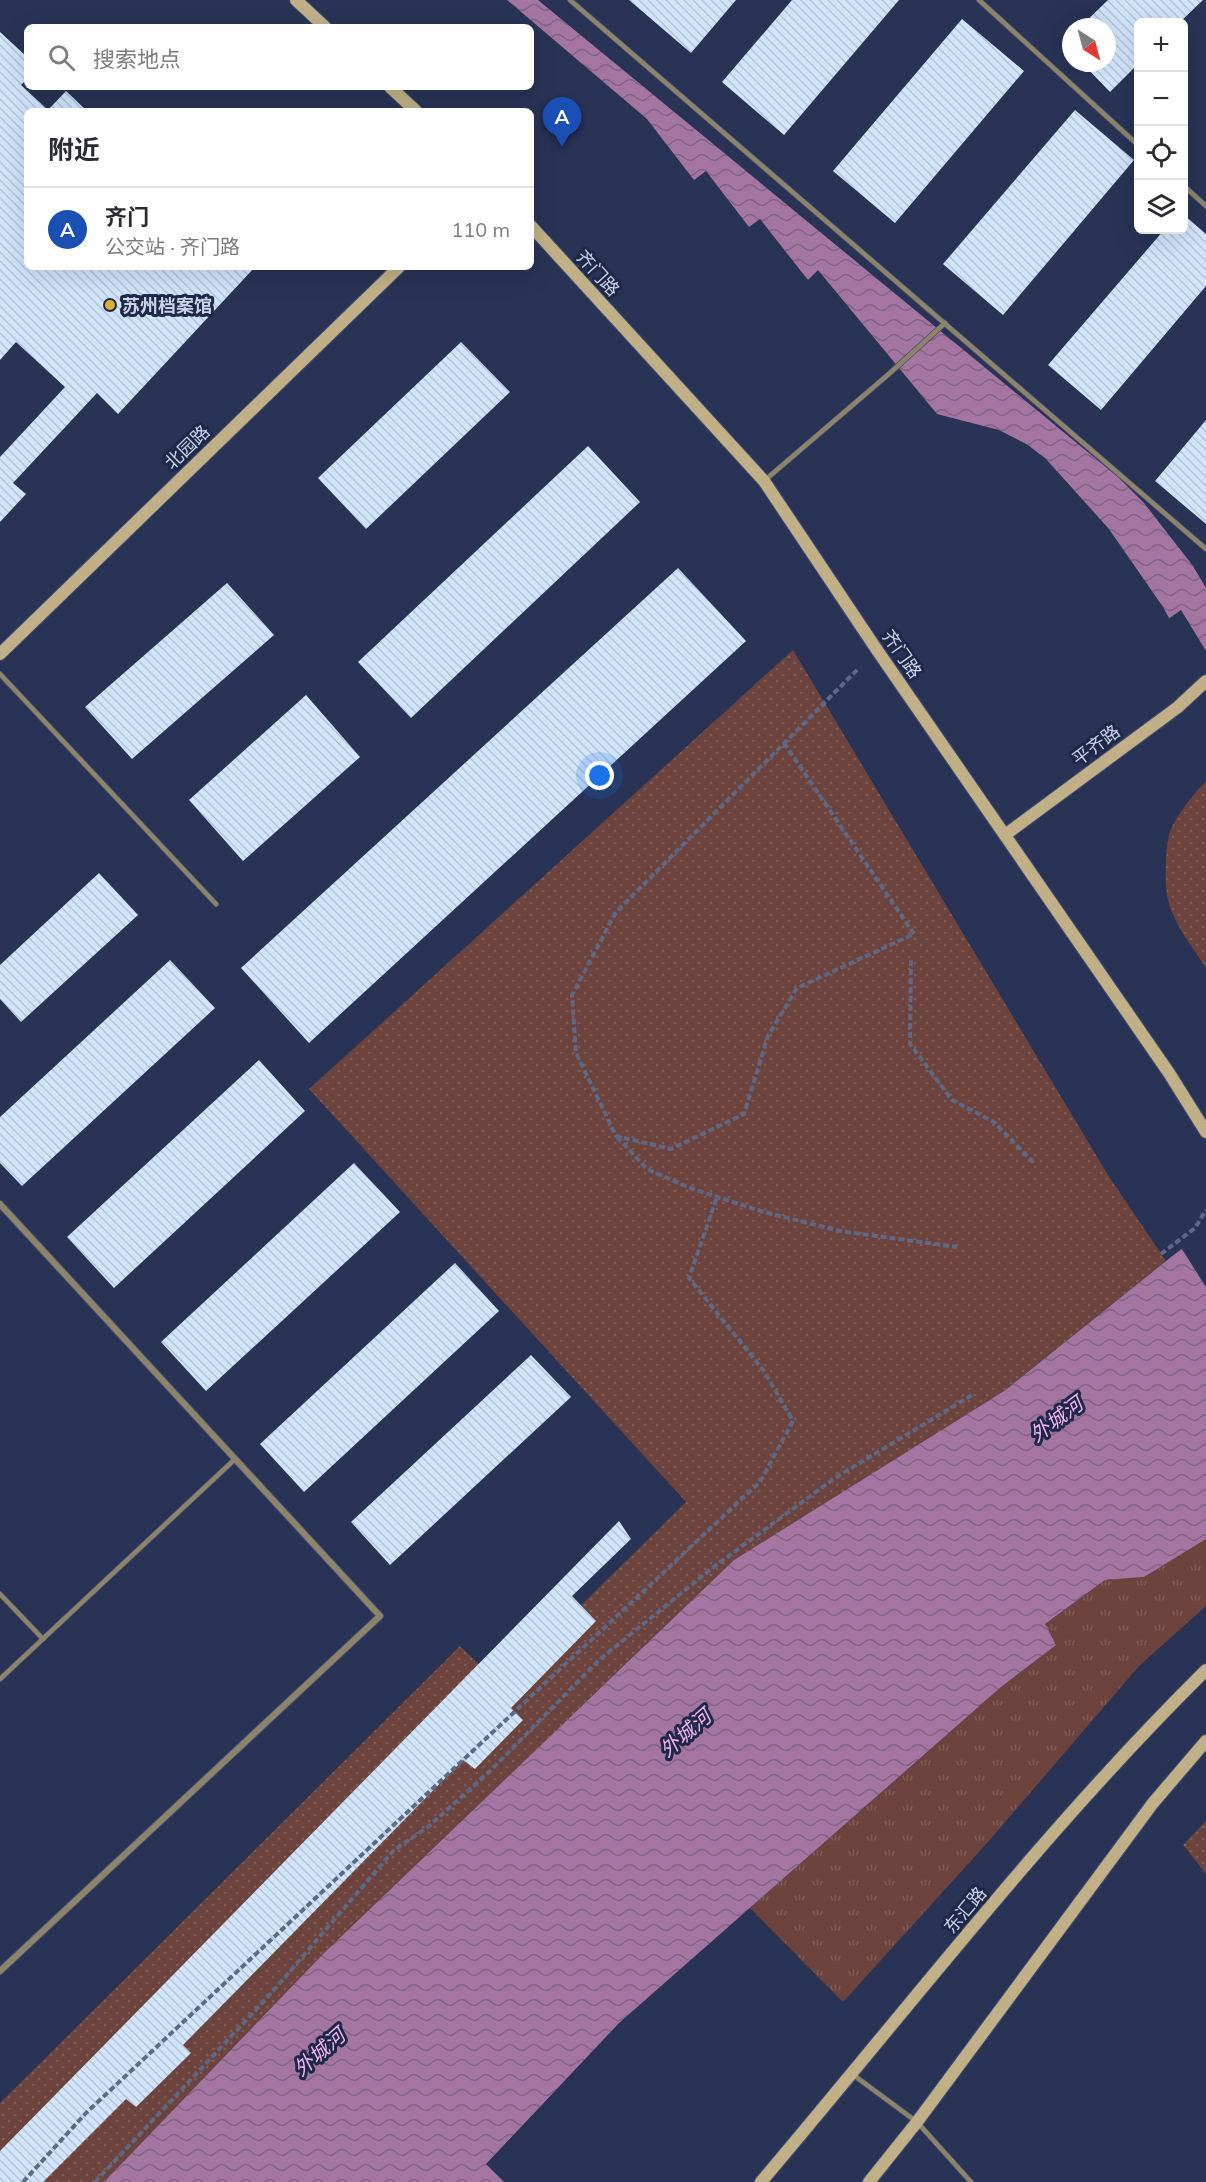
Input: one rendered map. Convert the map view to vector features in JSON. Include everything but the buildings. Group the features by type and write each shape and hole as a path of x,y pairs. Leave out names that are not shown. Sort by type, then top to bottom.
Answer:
{"main road":[{"path":"296,0 322,24"},
{"path":"393,90 413,108"},
{"name":"齐门路","path":"534,229 764,481 877,650 1169,1073 1206,1132"},
{"name":"北园路","path":"0,654 396,270"},
{"name":"平齐路","path":"1005,835 1178,707 1206,681"},
{"name":"东汇路","path":"760,2182 1111,1768 1206,1670"},
{"path":"869,2182 917,2122 1131,1832 1206,1741"}],"street":[{"path":"0,1204 380,1616 0,1971"}],"lane":[{"path":"570,0 943,325 1206,549"},
{"path":"980,0 1134,141"},
{"path":"1188,190 1206,206"},
{"path":"764,481 943,325"},
{"path":"0,674 216,904"},
{"path":"0,1679 234,1460"},
{"path":"0,1594 43,1639"},
{"path":"852,2074 917,2122 971,2182"}],"path":[{"path":"877,650 616,912 573,995 576,1053 616,1136 647,1169 690,1188 764,1212 840,1231 957,1247"},
{"path":"616,1136 670,1149 744,1114 768,1036 797,988 914,934 784,743"},
{"path":"911,960 910,1044 952,1100 994,1122 1034,1164"},
{"path":"23,2182 86,2113 760,1482 793,1421 764,1371 689,1278 717,1197"},
{"path":"1161,1254 1195,1228 1206,1210"},
{"path":"95,2182 267,1998 394,1850 428,1827 491,1770 599,1660 711,1569 835,1478 972,1395"}],"green space":[{"path":"793,650 1108,1175 1166,1261 1004,1391 734,1560 324,1953 104,2182 0,2182 0,2103 460,1646 500,1685 686,1502 309,1089"},
{"path":"1206,782 1206,968 1172,913 1167,897 1166,870 1171,829 1184,807"},
{"path":"1206,1539 1206,1606 1139,1666 988,1842 843,2002 750,1908 1001,1687 1056,1645 1044,1625 1105,1580 1144,1577"},
{"path":"1206,1821 1206,1874 1183,1845"}],"water":[{"path":"507,0 538,0 1118,477 1144,503 1193,566 1206,588 1206,684 1163,607 1109,529 1046,459 1028,445 999,430 937,414 818,270 808,280 760,219 749,227 706,171 694,180 647,119"},
{"name":"外城河","path":"1206,1229 1206,1539 1144,1577 1105,1580 1045,1624 1056,1645 1001,1687 619,2023 486,2164 504,2182 104,2182 324,1953 734,1560 1004,1391"}],"pier":[{"path":"1181,610 1206,651 1206,687 1167,620"},
{"path":"1206,1226 1206,1287 1180,1246"}],"place":[{"name":"齐门","path":"562,147"},
{"name":"苏州档案馆","path":"110,305"}]}
